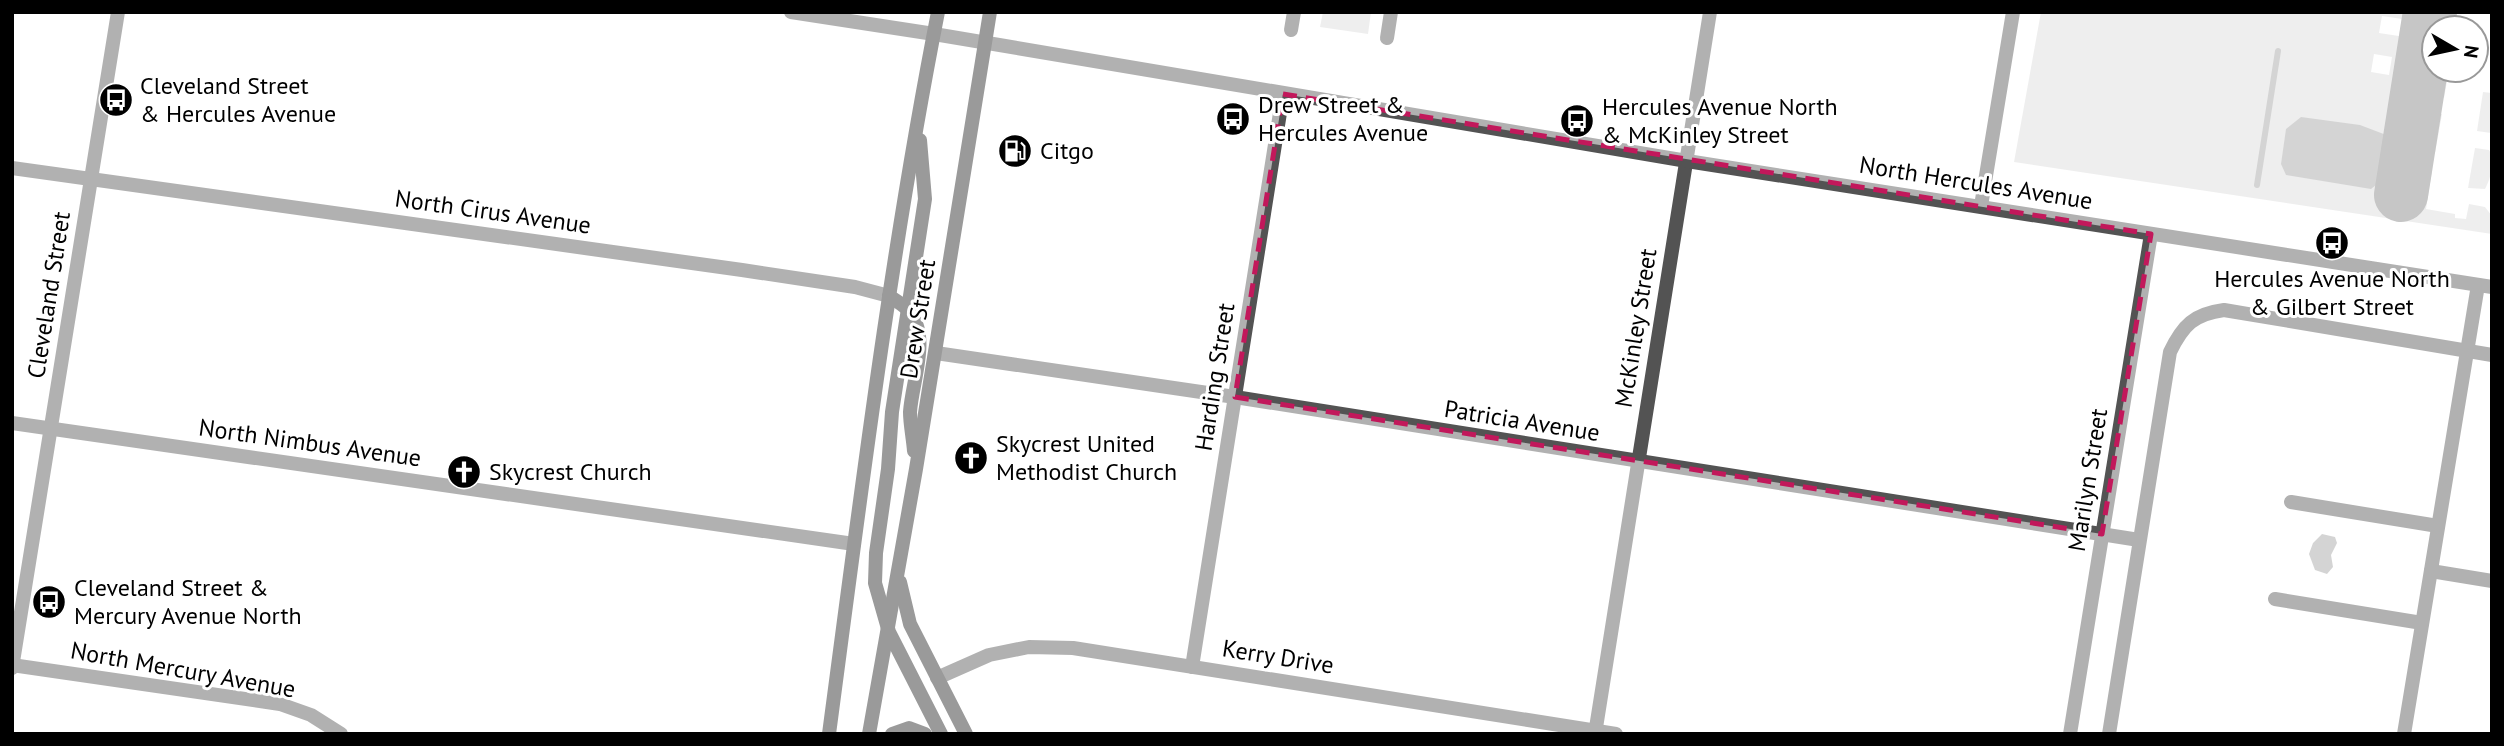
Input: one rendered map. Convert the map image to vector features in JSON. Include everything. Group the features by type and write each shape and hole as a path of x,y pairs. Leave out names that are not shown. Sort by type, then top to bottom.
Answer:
{"main road":[{"name":"Drew Street","path":"829,734 889,296 918,114 938,12"},
{"name":"Drew Street","path":"869,734 936,353 990,12"},
{"name":"Drew Street","path":"889,632 875,583 876,553 888,469 892,412 925,199 918,114"},
{"path":"889,296 908,310 919,333 910,414 916,469"},
{"path":"898,576 910,624 966,734"},
{"path":"889,632 941,734"},
{"path":"892,734 909,728 925,734"}],"street":[{"name":"Cleveland Street","path":"12,666 118,12"},
{"name":"North Hercules Avenue","path":"791,12 1687,161 2485,286"},
{"path":"1291,30 1294,12"},
{"path":"1387,38 1391,12"},
{"name":"McKinley Street","path":"1595,732 1710,12"},
{"path":"1982,206 2013,12"},
{"name":"Harding Street","path":"1192,667 1283,94"},
{"name":"North Cirus Avenue","path":"12,168 742,270 855,287 889,296"},
{"name":"Marilyn Street","path":"2070,734 2151,233"},
{"path":"2404,734 2467,351 2485,286"},
{"path":"2109,734 2170,352 2178,335 2190,322 2206,313 2224,310 2492,355"},
{"name":"Patricia Avenue","path":"936,353 1235,397 1637,463 2139,540"},
{"name":"North Nimbus Avenue","path":"12,423 854,544"},
{"path":"2291,502 2438,526"},
{"path":"2431,571 2492,581"},
{"path":"2275,599 2422,623"},
{"name":"Kerry Drive","path":"937,678 989,655 1029,647 1073,648 1616,734"},
{"name":"North Mercury Avenue","path":"12,666 280,704 311,715 341,734"}],"highlighted area":[{"path":"1283,94 2151,234 2102,534 1235,397"}],"shaded area":[{"path":"1323,12 1371,12 1368,34 1320,27"},
{"path":"2041,12 2422,12 2393,197 2412,199 2415,173 2419,169 2432,171 2426,209 2455,214 2455,218 2466,219 2469,204 2485,207 2492,216 2492,234 2014,162","holes":["2382,16 2402,19 2399,36 2379,33","2374,54 2392,57 2389,75 2371,72"]},
{"path":"2429,84 2446,84 2444,98 2428,91"},
{"path":"2483,92 2492,93 2491,133 2477,131"},
{"path":"2430,112 2442,114 2435,153 2425,152 2419,145 2423,117"},
{"path":"2301,117 2360,125 2389,136 2390,160 2383,178 2371,189 2286,175 2281,164 2286,129"},
{"path":"2475,148 2489,150 2491,154 2492,169 2485,189 2468,188"},
{"path":"2322,534 2335,537 2337,543 2331,555 2333,567 2327,574 2315,570 2309,554 2313,543"}],"waterway":[{"path":"2257,185 2278,51"}],"taxiway":[{"path":"2401,195 2430,12"}],"place":[{"name":"Cleveland Street & Hercules Avenue","path":"116,100"},
{"name":"Drew Street & Hercules Avenue","path":"1233,119"},
{"name":"Hercules Avenue North & McKinley Street","path":"1577,121"},
{"name":"Citgo","path":"1015,151"},
{"name":"Hercules Avenue North & Gilbert Street","path":"2332,243"},
{"name":"Skycrest United Methodist Church","path":"971,458"},
{"name":"Skycrest Church","path":"464,472"},
{"name":"Cleveland Street & Mercury Avenue North","path":"49,602"}]}
